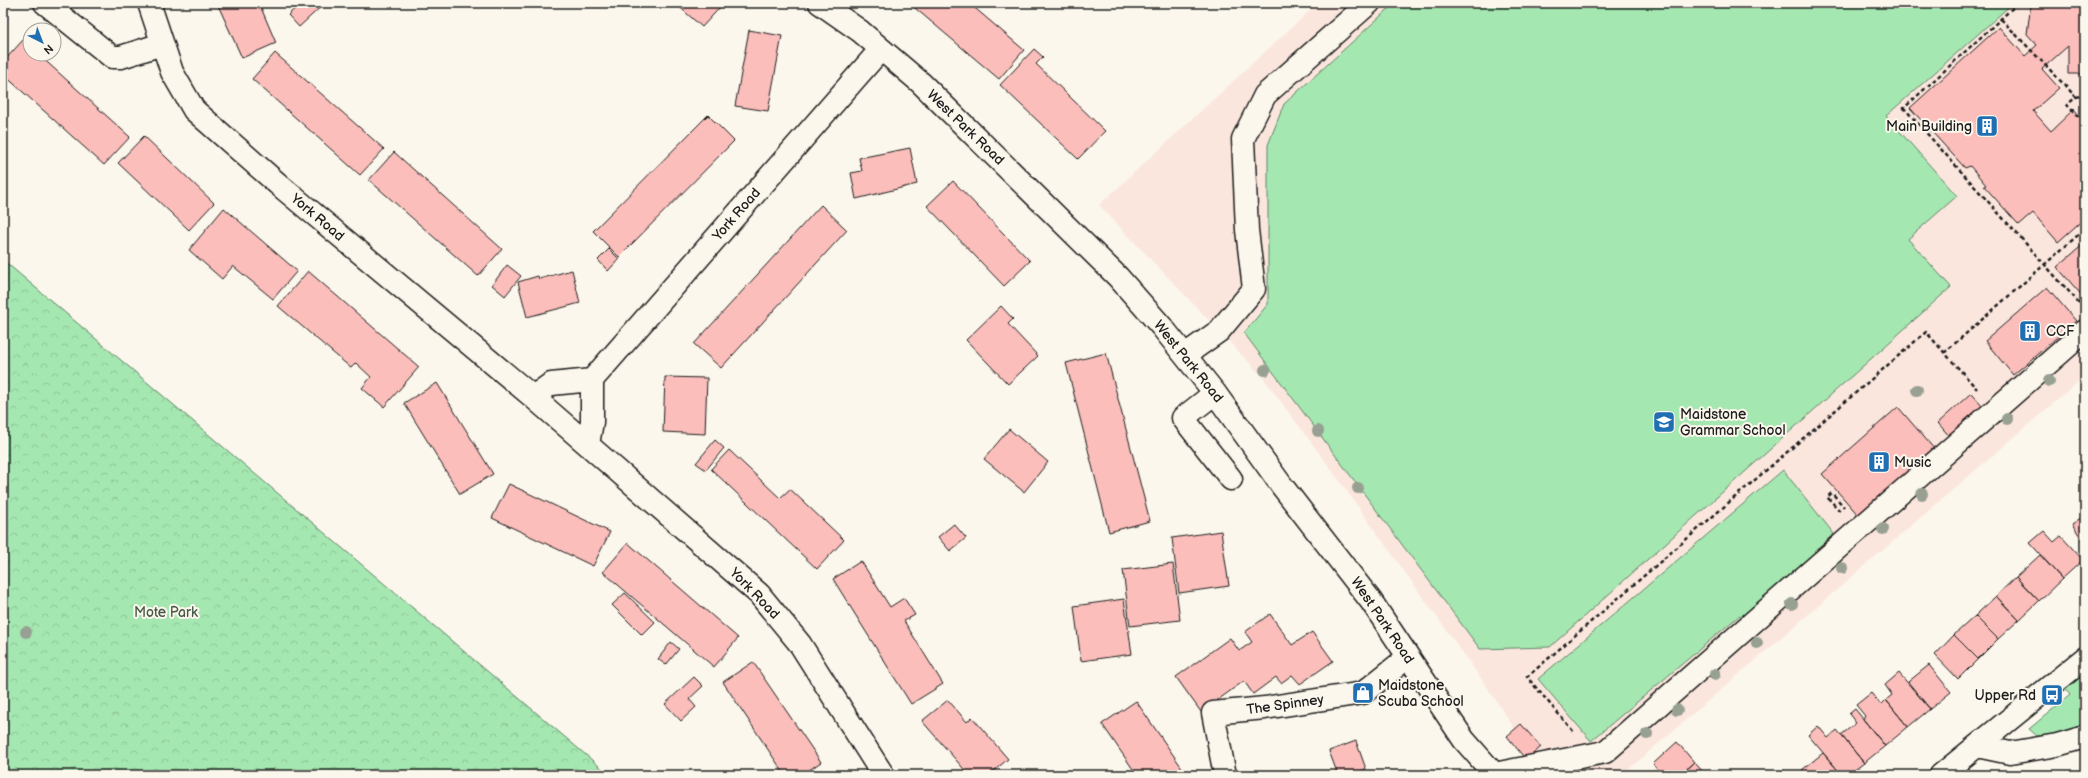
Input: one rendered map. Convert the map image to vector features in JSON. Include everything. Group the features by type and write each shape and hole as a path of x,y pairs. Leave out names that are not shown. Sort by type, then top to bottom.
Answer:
{"street":[{"path":"45,3 112,57 121,58 162,44"},
{"name":"York Road","path":"149,3 172,72 182,93 194,110 212,127 588,444 759,594 800,644 883,775"},
{"name":"West Park Road","path":"820,3 860,31 922,83 1118,277 1215,394 1282,486 1371,601 1464,740 1495,774"},
{"path":"1185,356 1219,331 1254,289 1247,230 1242,139 1265,95 1370,3"},
{"name":"York Road","path":"592,380 880,49"},
{"path":"1495,774 1605,752 2085,331"},
{"path":"533,397 551,384 592,380 592,422 588,444"},
{"path":"1215,394 1183,418 1231,479"},
{"name":"The Spinney","path":"1225,775 1213,713 1265,708 1363,693 1408,657"},
{"path":"1941,775 2085,658"},
{"path":"1977,746 2010,753 2057,745 2085,737"}],"path":[{"path":"2018,3 1904,108 2085,310"},
{"path":"2001,19 2076,97"},
{"path":"2085,95 2076,97 2067,105 2085,123"},
{"path":"1944,353 2085,229"},
{"path":"1581,756 1576,735 1527,677 1926,332 1995,410"},
{"path":"1832,493 1828,497 1840,511 1848,504"}],"shaded area":[{"name":"Maidstone Grammar School","path":"1318,3 2085,3 2085,376 1622,775 1545,775 1485,684 1331,469 1261,375 1099,205"}],"green space":[{"name":"Maidstone Grammar School","path":"1395,3 2013,3 1886,116 1957,196 1908,239 1951,287 1550,647 1480,649 1244,333 1268,304 1268,145 1284,104"},
{"name":"Mote Park","path":"3,260 606,772 608,775 3,775"},
{"path":"1783,470 1834,534 1814,551 1821,559 1747,622 1740,615 1591,741 1538,679"},
{"path":"2085,673 2085,724 2051,735 2037,736 2029,729 2070,695 2065,689"}],"building":[{"path":"217,3 259,3 276,43 242,58"},
{"path":"301,3 325,3 299,27 288,15"},
{"path":"675,3 724,3 702,27"},
{"path":"909,3 969,3 1024,50 999,79"},
{"name":"Main Building","path":"2031,3 2085,3 2085,74 2068,74 2068,46 2042,69 2059,88 2033,111 2051,131 2074,109 2085,122 2085,218 2058,242 2033,213 2019,225 1984,186 1986,185 1970,166 1965,168 1910,108 1999,27 2025,56 2037,45 2027,34"},
{"path":"749,30 782,36 768,111 735,106"},
{"path":"22,41 22,62 47,62 130,137 104,165 3,74 3,62"},
{"path":"1034,49 1043,57 1036,64 1105,131 1078,159 1000,85"},
{"path":"275,53 384,149 360,175 252,79"},
{"path":"708,115 734,141 619,257 593,231"},
{"path":"144,136 214,203 189,230 118,163"},
{"path":"910,148 917,184 856,199 851,173 862,171 859,158"},
{"path":"394,152 502,249 478,276 369,180"},
{"path":"953,181 1030,261 1004,286 927,206"},
{"path":"821,205 847,230 721,368 694,344"},
{"path":"224,208 297,271 273,299 233,266 222,279 189,250"},
{"path":"2085,243 2085,299 2057,267"},
{"path":"609,249 619,259 608,271 598,260"},
{"path":"507,265 521,276 505,296 492,285"},
{"path":"572,270 580,303 527,317 518,282 538,276 539,279"},
{"path":"308,271 419,367 384,407 362,388 371,377 356,363 351,368 278,306"},
{"name":"CCF","path":"2047,287 2076,321 2013,375 1985,341"},
{"path":"1001,306 1013,319 1008,324 1038,356 1008,384 966,340"},
{"path":"1106,353 1150,521 1109,532 1066,363"},
{"path":"665,377 707,378 705,434 663,432"},
{"path":"437,383 493,474 460,494 404,403"},
{"path":"1971,393 1984,407 1950,437 1938,423"},
{"name":"Music","path":"1898,407 1936,451 1860,517 1822,474"},
{"path":"1009,429 1048,462 1024,492 984,459"},
{"path":"715,440 724,448 706,470 696,463"},
{"path":"729,450 780,498 790,489 844,540 817,569 711,469"},
{"path":"509,484 610,532 593,566 492,518"},
{"path":"2085,515 2085,544 2072,524"},
{"path":"954,524 966,538 950,551 938,537"},
{"path":"1221,531 1229,586 1179,593 1172,538"},
{"path":"2044,531 2054,542 2061,536 2083,560 2062,579 2030,543"},
{"path":"1831,537 1838,544 1823,557 1817,549"},
{"path":"628,543 738,638 714,667 603,572"},
{"path":"2040,555 2062,579 2039,601 2016,577"},
{"path":"861,561 890,607 904,598 915,615 904,621 943,684 911,704 833,579"},
{"path":"1173,564 1180,620 1130,626 1123,570"},
{"path":"2016,577 2039,601 2019,620 1996,596"},
{"path":"625,593 655,622 642,635 612,605"},
{"path":"1996,596 2019,620 1998,639 1975,616"},
{"path":"1124,599 1132,654 1081,661 1074,606"},
{"path":"1270,614 1292,645 1312,632 1333,661 1300,684 1292,675 1281,683 1276,677 1253,694 1244,681 1201,712 1176,677 1230,638 1239,651 1252,642 1245,632"},
{"path":"1975,616 1998,639 1978,659 1954,635"},
{"path":"1954,635 1978,659 1958,679 1935,655"},
{"path":"671,642 679,649 666,665 658,659"},
{"path":"753,662 821,762 802,775 785,775 723,682"},
{"path":"1929,665 1951,692 1930,709 1908,682"},
{"path":"1899,673 1930,709 1908,727 1886,700 1892,695 1885,685"},
{"path":"694,677 703,686 689,699 696,707 681,721 665,704"},
{"path":"1871,693 1881,705 1886,700 1908,727 1885,746 1863,719 1865,716 1856,705"},
{"path":"948,700 967,722 972,717 1008,759 989,775 969,775 922,721"},
{"path":"1136,701 1187,775 1137,775 1102,724"},
{"path":"1855,709 1885,746 1864,763 1841,735 1856,723 1849,714"},
{"path":"1521,724 1541,747 1526,760 1507,736"},
{"path":"1818,726 1828,738 1837,730 1864,763 1848,775 1842,775 1808,735"},
{"path":"1356,741 1366,769 1349,775 1338,775 1329,751"},
{"path":"1677,742 1694,762 1680,775 1663,775 1653,764"},
{"path":"1823,753 1842,775 1806,775 1802,770"},
{"path":"1694,762 1706,775 1680,775"}],"place":[{"name":"Main Building","path":"1987,126"},
{"name":"CCF","path":"2030,331"},
{"name":"Maidstone Grammar School","path":"1664,422"},
{"name":"Music","path":"1879,462"},
{"name":"Maidstone Scuba School","path":"1363,693"},
{"name":"Upper Rd","path":"2052,695"}]}
